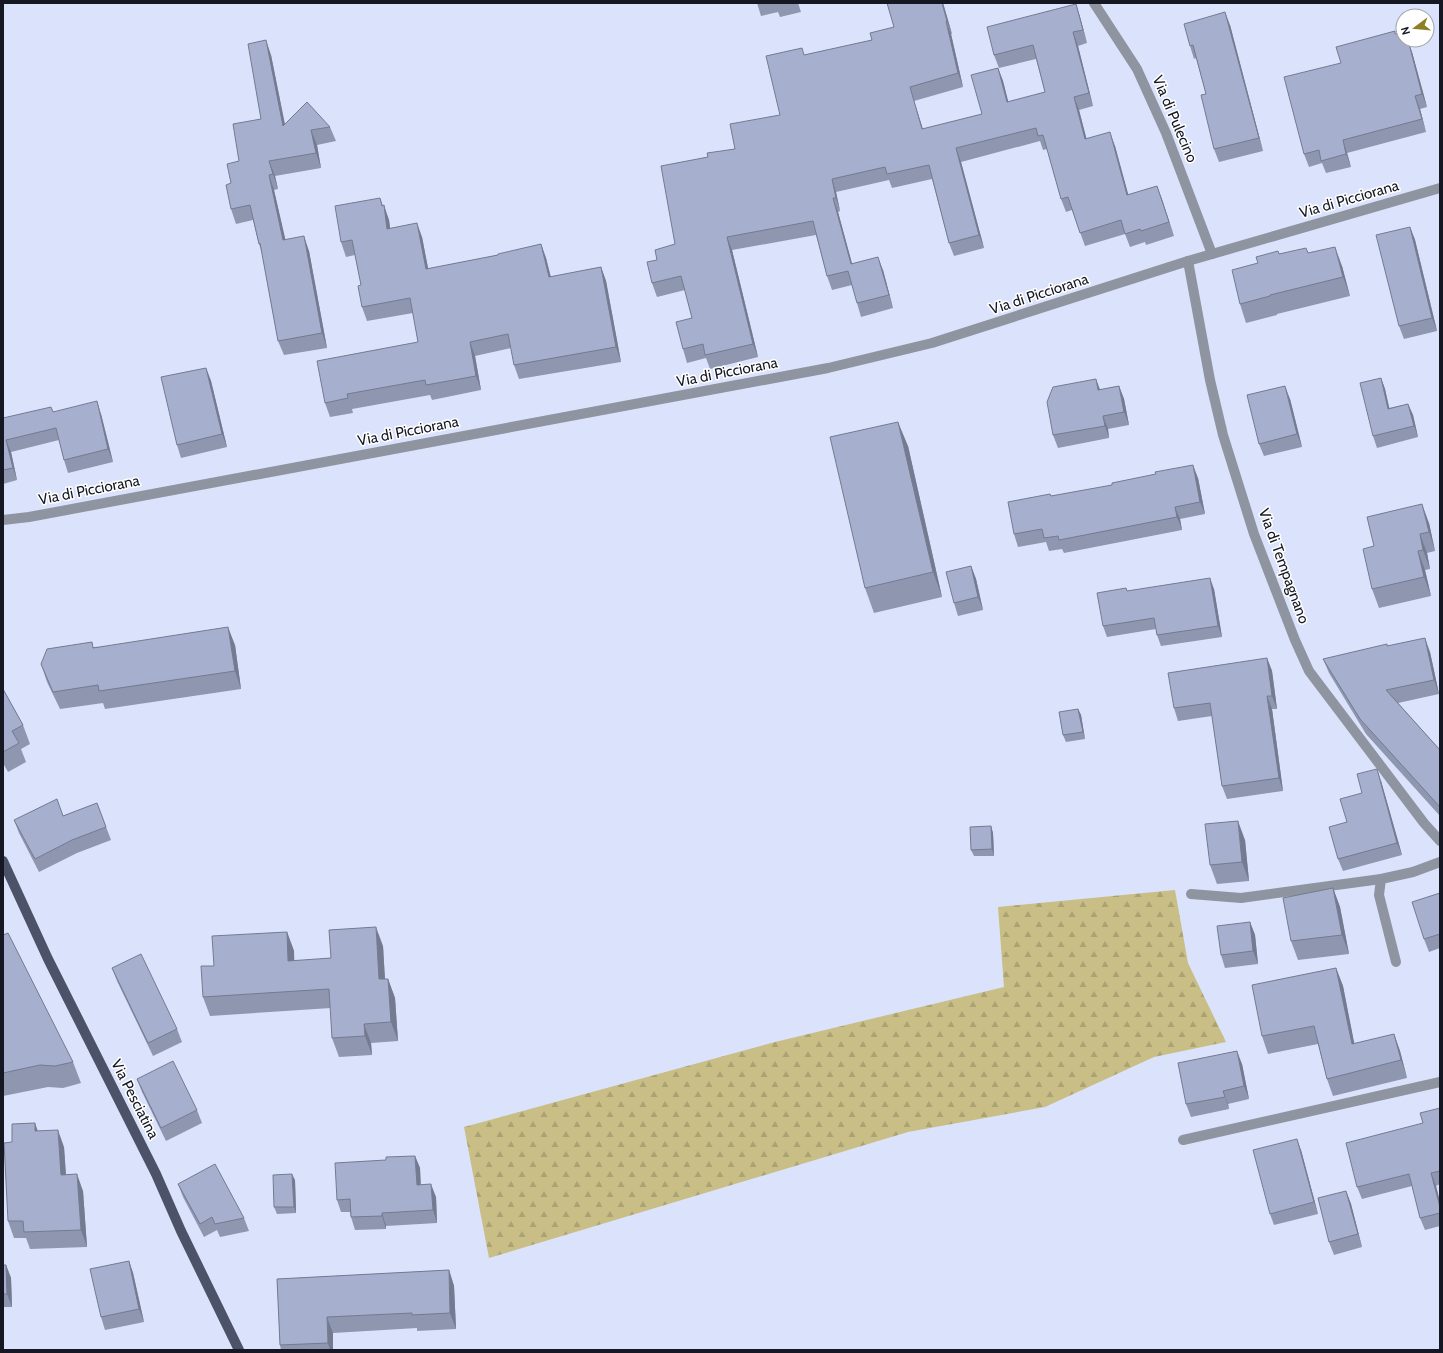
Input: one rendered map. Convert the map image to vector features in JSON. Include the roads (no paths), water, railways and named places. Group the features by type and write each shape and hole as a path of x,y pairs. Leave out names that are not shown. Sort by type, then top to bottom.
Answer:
{"main road":[{"name":"Via Pesciatina","path":"3,861 45,953 156,1174 181,1231 239,1350"}],"street":[{"name":"Via di Pulecino","path":"1094,3 1137,69 1166,133 1212,254"},
{"name":"Via di Picciorana","path":"3,520 44,514 828,368 932,343 1188,261 1440,188"},
{"name":"Via di Tempagnano","path":"1188,261 1210,380 1223,436 1254,534 1295,640 1309,671 1424,824 1440,841"},
{"path":"1191,894 1241,898 1381,879 1413,872 1440,862"},
{"path":"1381,879 1380,895 1396,962"},
{"path":"1183,1140 1440,1082"}]}
